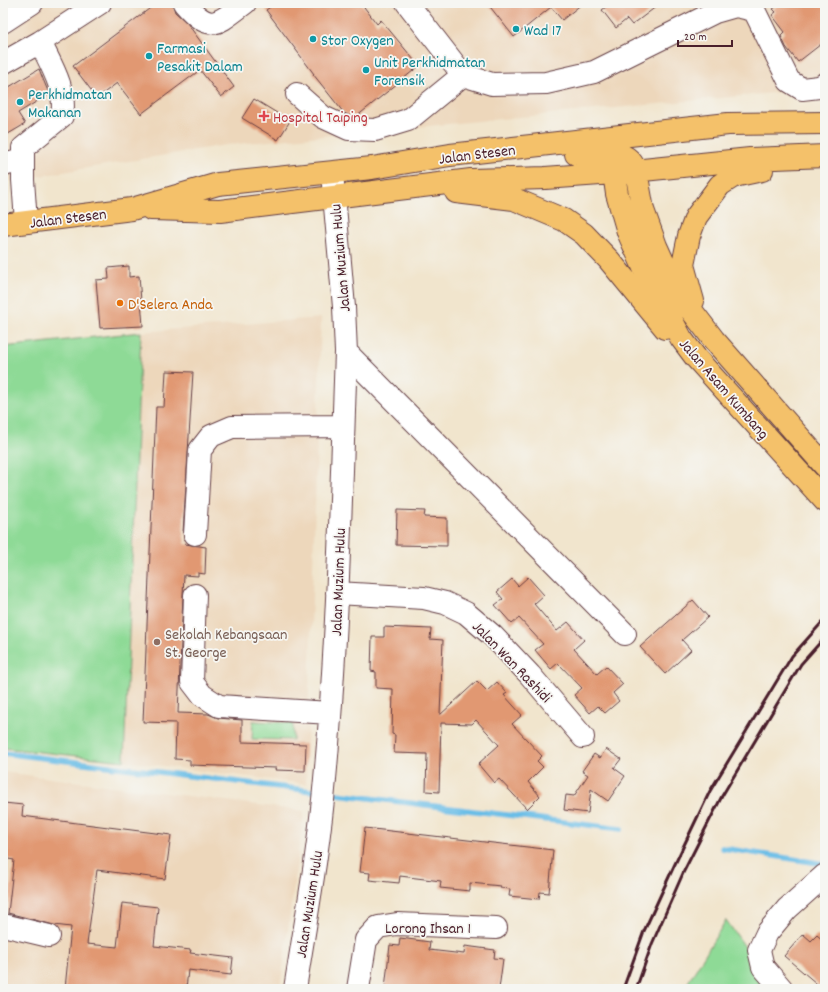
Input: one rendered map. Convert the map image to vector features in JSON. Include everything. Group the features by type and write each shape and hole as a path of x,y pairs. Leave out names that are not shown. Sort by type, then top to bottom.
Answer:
{"main road":[{"name":"Jalan Stesen","path":"132,209 218,184 372,168 450,155 728,124 825,123"},
{"path":"372,168 454,165 521,156 599,153 625,167 644,148 664,144 767,137 825,130"},
{"name":"Jalan Stesen","path":"3,225 132,209 220,211 471,180 545,178 625,167 825,156"},
{"path":"698,321 683,264 686,247 696,217 720,185 734,176 771,168 825,161"},
{"name":"Jalan Asam Kumbang","path":"625,167 656,246 670,277 698,321 825,466"},
{"name":"Jalan Asam Kumbang","path":"625,167 617,194 628,232 644,268 681,338 696,358 825,501"},
{"path":"416,188 514,199 564,220 584,234 609,260 667,330 681,338"}],"street":[{"path":"3,22 32,3"},
{"path":"3,63 40,42 100,3"},
{"path":"184,3 195,16 208,23 220,22 245,3"},
{"path":"407,3 463,75 492,84 546,82 594,72 715,12 736,6 754,10 789,81 802,90 819,87 825,84"},
{"path":"26,222 13,162 23,148 62,116 63,111 60,84 40,42"},
{"path":"297,94 323,117 349,129 375,130 408,120 463,75"},
{"name":"Jalan Muzium Hulu","path":"295,989 318,840 325,780 333,676 346,352 344,307 332,173"},
{"path":"346,352 625,634"},
{"path":"195,534 200,450 211,436 232,427 343,426"},
{"name":"Jalan Wan Rashidi","path":"336,593 424,598 445,603 466,613 493,636 530,674 583,737"},
{"path":"195,595 192,682 202,695 219,706 330,714"},
{"path":"782,989 763,967 759,950 767,933 787,910 817,882"},
{"name":"Lorong Ihsan 1","path":"358,989 366,940 378,926 397,924 496,928"},
{"path":"3,925 49,936"}],"shaded area":[{"name":"Hospital Taiping","path":"3,3 825,3 825,88 226,145 3,182"},
{"name":"Sekolah Kebangsaan St. George","path":"321,318 306,784 124,761 3,748 3,347 141,332"},
{"path":"3,772 304,811 280,989 3,989"}],"green space":[{"path":"141,332 124,761 3,748 3,347"},
{"path":"253,721 293,723 293,740 252,739"},
{"path":"726,920 775,989 684,989"}],"building":[{"name":"Farmasi Pesakit Dalam","path":"157,3 172,3 175,12 187,23 234,87 221,97 200,70 141,114 117,83 97,98 73,66"},
{"path":"276,3 361,3 377,24 381,20 419,66 356,117 352,117 344,113 266,10"},
{"name":"Wad 17","path":"487,3 583,3 562,20 551,7 514,37"},
{"path":"611,3 661,3 632,25 627,19 616,28 602,10"},
{"path":"781,3 825,3 825,41 798,62 786,47 781,36 785,32 772,15 776,12 773,9"},
{"name":"Perkhidmatan Makanan","path":"39,69 49,94 18,113 25,124 3,137 3,88 4,90"},
{"path":"254,99 290,121 278,140 242,118"},
{"name":"D'Selera Anda","path":"129,266 129,277 139,276 143,326 100,328 96,280 109,279 108,268"},
{"path":"166,371 193,372 183,533 185,544 206,547 205,574 198,573 198,576 184,575 178,713 208,714 218,718 242,720 242,742 306,744 305,771 275,770 276,768 190,765 190,760 175,759 176,723 143,722 156,407 164,407"},
{"path":"397,510 425,511 424,517 447,518 447,546 396,545"},
{"path":"528,577 544,595 534,604 557,631 568,622 584,640 574,649 597,674 606,666 623,684 613,693 619,701 605,713 598,706 590,713 574,695 582,688 558,663 551,669 535,650 543,644 519,618 512,624 495,605 503,599 497,592 512,579 518,586"},
{"path":"693,600 708,617 682,640 691,650 665,674 640,647"},
{"path":"384,627 431,629 430,639 443,640 440,715 477,681 487,691 497,682 507,693 504,695 522,715 512,724 542,756 537,761 543,767 528,782 540,796 527,809 499,779 494,783 478,764 499,745 476,720 472,724 441,723 439,792 426,791 427,754 394,753 395,735 392,734 393,689 376,688 376,672 371,671 372,637 384,637"},
{"path":"606,749 621,759 614,768 625,776 608,801 591,789 588,813 564,810 566,795 574,796 588,775 582,771 594,754 600,758"},
{"path":"4,803 23,805 22,816 171,835 165,879 97,870 87,944 117,947 122,903 158,907 154,946 191,950 190,953 233,958 231,975 188,970 186,989 65,989 71,927 54,925 8,913 14,860 3,858"},
{"path":"365,828 553,850 549,893 540,892 539,899 509,896 510,889 500,888 501,886 470,883 470,891 440,888 441,881 400,876 399,883 369,880 370,873 360,872"},
{"path":"803,934 811,941 817,935 825,942 825,989 823,989 784,956"},
{"path":"400,938 430,942 429,950 464,954 465,946 495,950 494,958 503,959 499,989 385,988 390,945 399,946"}],"waterway":[{"path":"3,753 320,792"},
{"path":"329,793 621,829"},
{"path":"722,848 825,864"}],"railway":[{"path":"623,989 644,931 710,791 792,656 825,619"},
{"path":"636,989 652,944 684,871 722,796 801,664 825,637"}],"place":[{"name":"Wad 17","path":"516,29"},
{"name":"Stor Oxygen","path":"313,39"},
{"name":"Farmasi Pesakit Dalam","path":"149,56"},
{"name":"Unit Perkhidmatan Forensik","path":"366,70"},
{"name":"Perkhidmatan Makanan","path":"20,102"},
{"name":"Hospital Taiping","path":"264,116"},
{"name":"D'Selera Anda","path":"120,303"},
{"name":"Sekolah Kebangsaan St. George","path":"157,642"}]}
